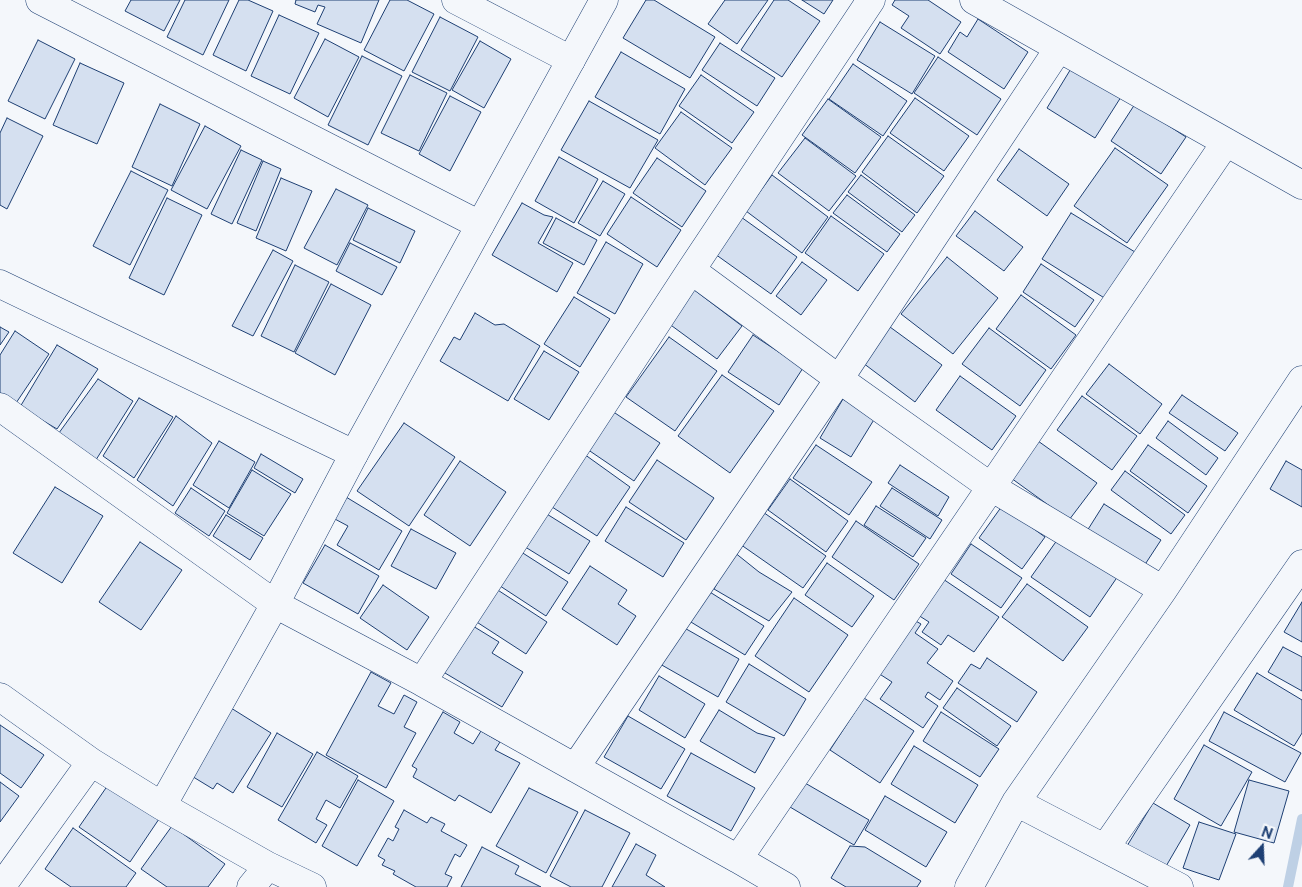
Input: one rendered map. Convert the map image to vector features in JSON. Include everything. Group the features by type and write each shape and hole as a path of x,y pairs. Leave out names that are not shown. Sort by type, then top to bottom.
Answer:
{"street":[{"path":"40,0 480,225"},
{"path":"456,0 571,60"},
{"path":"162,806 275,604 354,454 604,0"},
{"path":"422,682 691,270 871,0"},
{"path":"974,0 1302,185"},
{"path":"575,768 839,379 1059,48"},
{"path":"738,860 1226,142"},
{"path":"691,270 839,379 991,487 1163,590"},
{"path":"0,284 354,454"},
{"path":"969,887 1016,802 1163,590 1302,380"},
{"path":"0,407 275,604 422,682 786,887"},
{"path":"1105,848 1302,564"},
{"path":"0,697 91,762 162,806 268,866 312,887"},
{"path":"1,887 91,762"},
{"path":"1016,802 1179,887"},
{"path":"250,887 268,866"}],"building":[{"path":"131,0 180,0 164,31 125,11"},
{"path":"185,0 229,0 203,55 167,37"},
{"path":"239,0 248,0 273,11 246,71 213,55"},
{"path":"296,0 379,0 361,43 317,24 325,7 318,5 315,12 295,4"},
{"path":"390,0 407,0 434,14 404,71 364,50"},
{"path":"646,0 654,0 715,37 690,78 623,38"},
{"path":"725,0 768,0 737,44 708,24"},
{"path":"774,0 788,0 820,21 782,77 741,50"},
{"path":"802,0 833,0 824,14"},
{"path":"895,0 928,0 961,22 940,54 901,28 909,16 892,5"},
{"path":"279,15 319,33 290,94 251,76"},
{"path":"440,17 478,37 450,91 412,72"},
{"path":"978,19 1028,52 1004,89 948,52 960,32 967,37"},
{"path":"880,22 935,56 912,94 857,60"},
{"path":"325,39 359,57 328,117 294,98"},
{"path":"38,40 75,59 45,119 8,101"},
{"path":"480,41 511,59 484,108 452,90"},
{"path":"720,43 775,78 757,106 702,70"},
{"path":"621,52 685,89 660,134 595,97"},
{"path":"362,56 402,76 368,145 328,125"},
{"path":"938,57 1001,99 977,135 914,93"},
{"path":"80,63 124,83 97,144 53,125"},
{"path":"853,64 907,101 883,136 829,99"},
{"path":"1072,67 1121,97 1095,138 1047,108"},
{"path":"410,75 447,93 419,151 381,133"},
{"path":"701,75 754,112 732,143 679,106"},
{"path":"450,96 481,112 450,171 419,154"},
{"path":"915,98 969,136 944,171 890,133"},
{"path":"828,99 881,137 855,173 802,135"},
{"path":"589,101 658,140 630,188 561,150"},
{"path":"160,104 200,124 172,186 132,167"},
{"path":"1135,104 1186,137 1161,174 1111,141"},
{"path":"681,112 732,148 705,185 655,148"},
{"path":"7,118 43,136 7,209 0,205 0,133"},
{"path":"205,126 241,146 207,209 171,190"},
{"path":"888,136 944,176 917,213 862,172"},
{"path":"805,138 856,176 829,211 778,173"},
{"path":"1115,148 1168,185 1127,243 1074,206"},
{"path":"1019,149 1069,184 1047,216 997,180"},
{"path":"241,150 262,160 232,224 211,214"},
{"path":"559,157 598,179 574,223 535,201"},
{"path":"657,158 706,191 682,227 633,193"},
{"path":"263,161 281,169 256,231 237,223"},
{"path":"131,171 168,190 130,265 93,246"},
{"path":"772,175 828,217 802,253 746,211"},
{"path":"861,175 915,215 902,232 848,192"},
{"path":"281,178 312,191 286,251 256,238"},
{"path":"603,181 625,194 600,236 578,223"},
{"path":"336,189 368,205 337,265 304,248"},
{"path":"847,195 900,234 887,252 833,213"},
{"path":"631,197 681,230 657,267 607,234"},
{"path":"167,198 202,215 164,295 129,278"},
{"path":"522,203 544,215 553,217 538,243 573,263 557,292 492,255"},
{"path":"368,208 415,231 400,263 353,240"},
{"path":"975,211 1023,247 1004,271 956,236"},
{"path":"1071,213 1135,252 1106,299 1042,259"},
{"path":"831,216 884,254 858,291 805,253"},
{"path":"741,217 797,257 771,294 715,254"},
{"path":"556,218 597,240 584,265 543,243"},
{"path":"606,242 643,264 615,314 577,293"},
{"path":"350,243 397,267 382,295 336,271"},
{"path":"273,250 293,261 253,336 232,326"},
{"path":"947,257 998,298 953,354 901,314"},
{"path":"802,262 827,280 801,315 776,296"},
{"path":"1041,264 1094,300 1075,327 1023,292"},
{"path":"295,265 329,282 294,352 261,336"},
{"path":"331,284 371,305 335,375 295,353"},
{"path":"693,289 742,326 717,359 668,323"},
{"path":"1021,295 1076,335 1051,369 996,329"},
{"path":"574,297 610,319 580,367 544,344"},
{"path":"475,313 495,325 504,324 540,346 508,401 440,361 454,337 460,340"},
{"path":"0,327 9,332 0,345"},
{"path":"890,327 942,365 915,402 863,363"},
{"path":"989,328 1046,370 1020,406 962,364"},
{"path":"15,331 49,354 14,406 0,396 0,355"},
{"path":"753,335 803,368 779,405 728,372"},
{"path":"669,337 717,371 675,431 626,397"},
{"path":"57,345 98,369 57,429 20,407"},
{"path":"544,351 579,372 549,420 514,399"},
{"path":"1109,364 1162,404 1140,434 1086,394"},
{"path":"722,375 774,411 730,473 678,436"},
{"path":"960,376 1016,416 992,450 936,410"},
{"path":"98,379 133,401 94,463 56,437"},
{"path":"1182,395 1238,433 1225,451 1169,413"},
{"path":"1082,396 1137,436 1112,470 1057,430"},
{"path":"139,398 173,417 134,478 103,456"},
{"path":"843,399 875,418 851,457 820,438"},
{"path":"609,409 660,443 634,481 584,447"},
{"path":"176,416 212,443 173,506 137,480"},
{"path":"1168,421 1218,458 1206,475 1156,438"},
{"path":"404,423 455,457 409,526 357,491"},
{"path":"219,441 255,462 229,508 193,485"},
{"path":"1038,441 1097,483 1069,520 1011,478"},
{"path":"816,445 872,482 849,515 793,478"},
{"path":"1148,445 1207,486 1188,513 1130,471"},
{"path":"261,454 303,479 295,493 254,468"},
{"path":"584,454 630,487 597,536 549,505"},
{"path":"657,460 714,498 686,540 629,502"},
{"path":"460,461 506,492 470,546 424,515"},
{"path":"1286,461 1302,470 1302,507 1270,489"},
{"path":"900,465 949,497 938,516 888,483"},
{"path":"252,470 291,494 264,536 227,513"},
{"path":"1125,471 1185,515 1171,534 1111,490"},
{"path":"790,479 848,521 826,552 768,510"},
{"path":"55,487 103,516 62,583 13,553"},
{"path":"191,488 225,511 209,536 175,513"},
{"path":"892,488 942,520 930,539 880,506"},
{"path":"346,497 402,531 379,570 337,545 348,526 333,518"},
{"path":"1104,504 1161,540 1144,566 1087,531"},
{"path":"876,506 926,538 913,557 864,525"},
{"path":"1002,506 1045,537 1022,569 979,538"},
{"path":"626,507 684,543 663,577 605,541"},
{"path":"760,510 826,556 803,588 737,542"},
{"path":"542,511 590,541 569,574 522,545"},
{"path":"226,515 263,538 250,560 213,536"},
{"path":"856,521 919,564 894,600 832,557"},
{"path":"411,529 456,553 436,589 391,566"},
{"path":"1060,536 1118,576 1090,617 1031,577"},
{"path":"140,542 182,570 141,630 99,602"},
{"path":"971,544 1022,578 1001,608 951,574"},
{"path":"325,545 379,576 358,614 303,583"},
{"path":"515,548 568,582 546,616 494,582"},
{"path":"734,552 759,572 792,592 769,621 714,589"},
{"path":"827,563 874,596 852,627 805,595"},
{"path":"590,566 627,590 618,604 636,616 617,645 562,609"},
{"path":"943,579 999,617 974,652 948,635 941,645 922,632 929,622 918,615"},
{"path":"1027,584 1088,627 1063,661 1002,617"},
{"path":"383,585 429,617 407,650 360,618"},
{"path":"490,585 547,622 526,654 469,617"},
{"path":"705,589 764,626 745,655 686,619"},
{"path":"794,598 848,635 809,692 755,656"},
{"path":"1302,602 1302,642 1284,632"},
{"path":"914,620 921,624 915,633 938,649 927,663 953,681 940,700 928,692 925,697 938,706 923,728 880,699 892,682 878,673"},
{"path":"468,623 499,642 492,653 523,672 502,707 440,670"},
{"path":"681,626 739,659 718,697 660,664"},
{"path":"1283,647 1302,657 1302,691 1268,672"},
{"path":"987,658 1037,692 1017,722 958,683 971,664 980,669"},
{"path":"749,664 806,699 784,736 726,702"},
{"path":"371,672 391,683 378,706 394,714 404,695 417,702 404,727 416,733 386,788 326,755"},
{"path":"1257,673 1302,700 1302,733 1294,746 1234,710"},
{"path":"659,676 705,704 685,738 639,710"},
{"path":"957,688 1011,726 997,746 943,708"},
{"path":"864,698 914,731 880,783 830,750"},
{"path":"231,708 271,733 233,793 217,783 213,789 190,775"},
{"path":"719,710 757,733 775,738 755,773 700,741"},
{"path":"443,712 460,722 454,733 473,744 481,731 500,742 495,750 520,763 491,813 459,795 455,801 413,777 417,769 412,766"},
{"path":"941,712 999,749 980,777 923,741"},
{"path":"1224,712 1301,753 1285,782 1209,741"},
{"path":"628,716 685,749 661,789 604,757"},
{"path":"0,725 44,755 21,788 0,773"},
{"path":"277,733 313,754 282,807 247,787"},
{"path":"1204,745 1252,772 1221,826 1174,799"},
{"path":"914,746 978,785 955,823 891,784"},
{"path":"317,752 358,776 340,808 326,800 316,819 327,825 316,843 278,820"},
{"path":"691,753 755,788 731,831 667,796"},
{"path":"358,780 394,801 357,866 322,846"},
{"path":"1249,780 1289,791 1274,843 1234,832"},
{"path":"0,782 19,796 0,822"},
{"path":"805,783 869,820 854,845 790,807"},
{"path":"108,785 159,819 130,862 79,827"},
{"path":"529,788 578,812 546,873 496,846"},
{"path":"885,796 947,832 926,867 865,830"},
{"path":"1153,803 1190,825 1165,868 1127,846"},
{"path":"404,810 427,823 431,817 445,824 441,831 467,845 460,857 455,854 445,874 452,877 447,887 416,887 393,874 395,871 382,865 385,860 378,856 388,838 393,841 399,829 395,827"},
{"path":"585,810 630,833 602,887 571,887 550,876"},
{"path":"1199,822 1236,834 1219,880 1183,868"},
{"path":"172,826 225,864 208,887 167,887 141,869"},
{"path":"73,828 136,873 126,887 71,887 45,869"},
{"path":"636,844 656,855 646,875 665,887 612,887"},
{"path":"850,846 865,847 921,881 917,887 846,887 831,878"},
{"path":"482,847 519,866 515,874 541,887 461,887"}],"waterway":[{"path":"1288,887 1302,819"}]}
